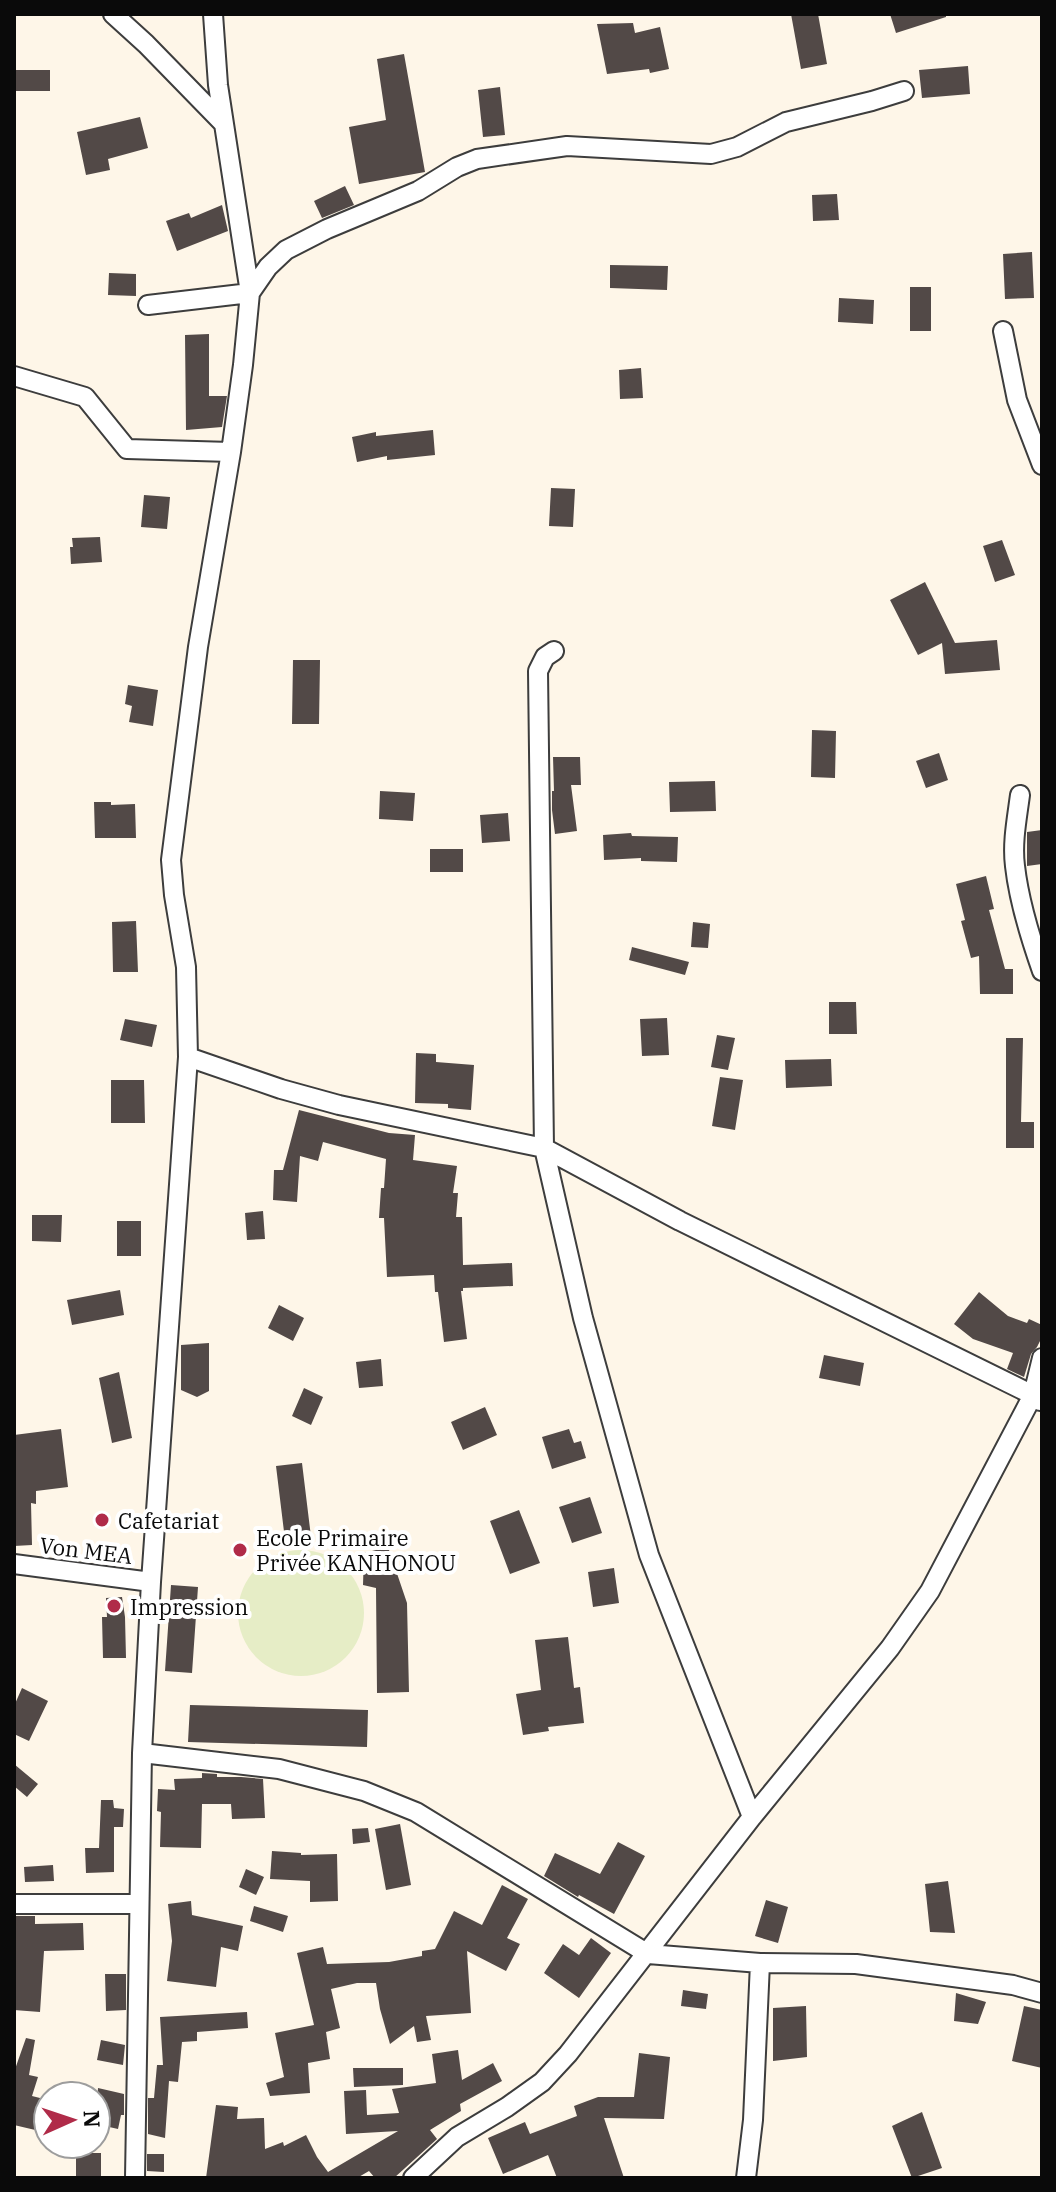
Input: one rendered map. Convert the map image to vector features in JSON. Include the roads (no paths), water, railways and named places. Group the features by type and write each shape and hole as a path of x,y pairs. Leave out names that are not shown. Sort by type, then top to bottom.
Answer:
{"street":[{"path":"113,14 225,124"},
{"path":"135,2178 142,1753 188,1057 186,967 171,860 198,647 231,452 250,293 218,85 213,14"},
{"path":"148,305 250,293 268,267 286,250 327,229 418,191 457,167 477,159 567,146 711,154 737,147 786,122 904,91"},
{"path":"1003,331 1017,400 1042,465"},
{"path":"14,376 85,397 127,449 231,452"},
{"path":"554,651 545,657 538,671 544,1148 583,1318 649,1555 752,1817"},
{"path":"1020,795 1015,864 1024,914 1042,971"},
{"path":"188,1057 339,1105 544,1148 680,1221 1037,1399"},
{"path":"413,2178 457,2137 542,2082 568,2054 752,1817 890,1648 930,1591 1037,1399 1042,1358"},
{"name":"Von MEA","path":"14,1564 151,1582"},
{"path":"142,1753 279,1769 364,1791 403,1806 648,1954 760,1963 856,1964 1013,1985 1042,1993"},
{"path":"14,1904 138,1904"},
{"path":"746,2178 753,2120 760,1963"}],"place":[{"name":"Cafetariat","path":"102,1520"},
{"name":"Ecole Primaire Privée KANHONOU","path":"240,1550"},
{"name":"Impression","path":"114,1606"}]}
